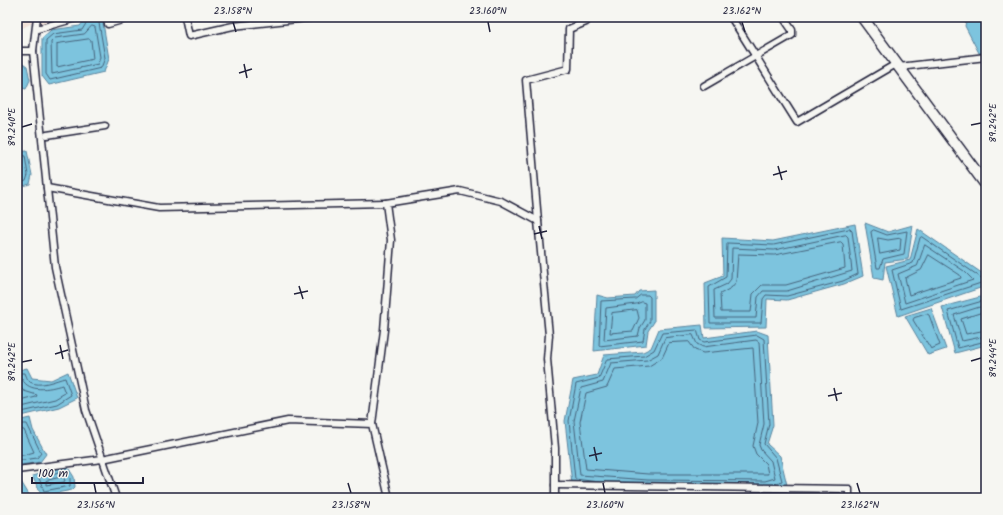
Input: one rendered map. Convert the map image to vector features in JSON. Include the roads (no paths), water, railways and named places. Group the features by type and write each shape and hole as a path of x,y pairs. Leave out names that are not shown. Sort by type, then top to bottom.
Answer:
{"highway":[{"path":"862,17 986,185"}],"street":[{"path":"37,17 37,30 33,51 55,267 86,410 116,498"},
{"path":"37,30 80,17"},
{"path":"106,17 108,24 132,17"},
{"path":"185,17 189,36 233,26 316,17"},
{"path":"555,498 556,448 547,359 549,335 526,80 568,69 569,29 586,22 585,17"},
{"path":"731,17 797,122 898,66 986,57"},
{"path":"704,86 756,58 792,36 792,30 784,17"},
{"path":"17,51 33,51"},
{"path":"46,135 105,126"},
{"path":"47,188 159,208 386,203 460,191 501,201 538,221"},
{"path":"386,203 391,240 384,330 372,424 390,498"},
{"path":"17,470 102,459 288,421 372,424"},
{"path":"555,485 849,489 849,498"}],"water":[{"path":"87,17 102,17 109,59 104,72 49,85 42,76 42,38 51,30 80,26"},
{"path":"967,17 986,17 986,53 979,53 965,26"},
{"path":"17,59 27,66 30,80 26,89 17,87"},
{"path":"27,151 32,175 30,184 17,188 17,152"},
{"path":"865,223 888,232 913,225 908,259 885,262 883,280 874,278"},
{"path":"855,224 863,276 844,284 787,300 767,299 766,327 706,328 705,283 723,276 722,238 773,241"},
{"path":"918,229 986,276 986,286 898,316 886,266 910,260"},
{"path":"654,290 654,322 648,331 646,345 594,351 597,295 608,298 635,296 639,291"},
{"path":"984,296 986,303 986,345 955,353 942,307"},
{"path":"931,308 946,349 928,355 905,316"},
{"path":"702,325 704,338 757,331 768,335 773,425 767,444 780,456 787,485 767,490 572,484 565,421 573,380 597,375 604,355 643,352 651,348 659,329"},
{"path":"17,366 19,370 27,368 32,378 51,380 68,372 77,398 59,407 17,417"},
{"path":"30,418 33,430 46,454 40,462 21,465 17,462 17,421"},
{"path":"67,466 74,477 75,487 72,490 42,496 32,476"},
{"path":"17,475 31,498 17,498"},
{"path":"580,496 648,497 648,498 579,498"}]}
